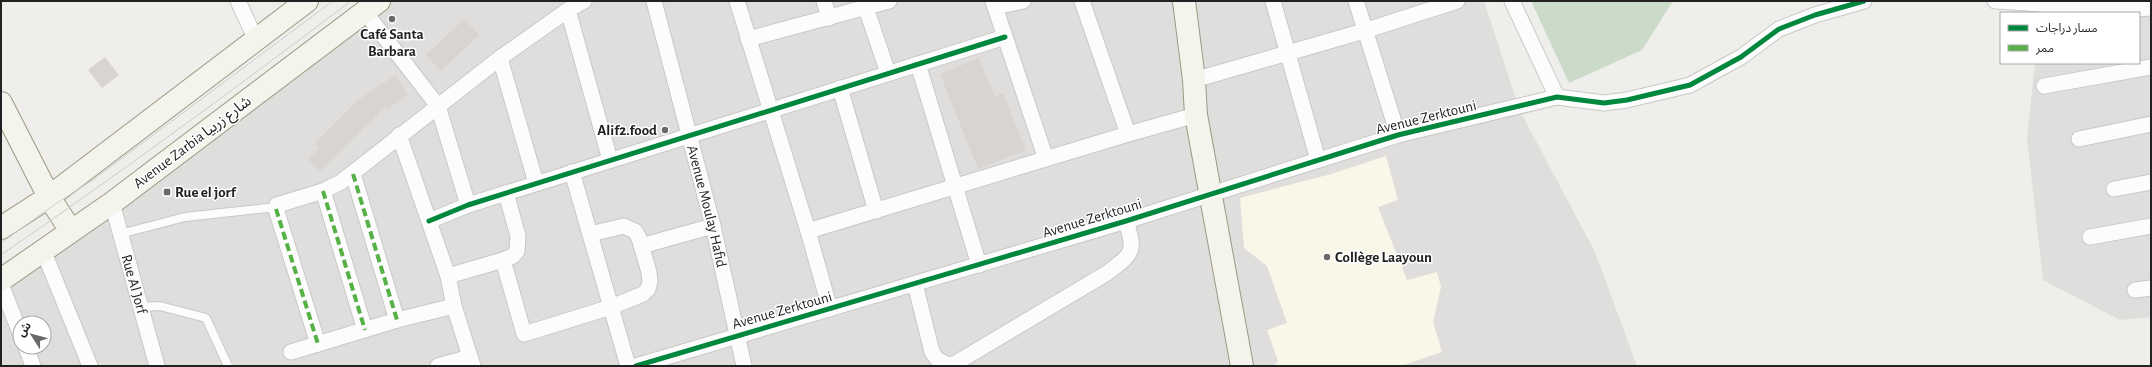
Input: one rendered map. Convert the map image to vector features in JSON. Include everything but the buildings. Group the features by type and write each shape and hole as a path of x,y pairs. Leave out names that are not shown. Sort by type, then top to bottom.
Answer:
{"main road":[{"path":"1,228 49,197 307,1"},
{"path":"1184,1 1194,80 1196,115 1242,366"},
{"name":"Avenue Zarbia شارع زربيا","path":"1,280 112,203 372,6"},
{"path":"1,103 49,197 71,231"}],"street":[{"path":"238,1 256,40"},
{"path":"318,344 276,207 279,204 323,191 353,174 399,135 500,58 568,10 584,1"},
{"name":"Avenue Moulay Hafid","path":"654,1 713,226 744,366"},
{"path":"737,1 808,231 830,309"},
{"path":"824,1 829,18"},
{"path":"748,39 889,1"},
{"path":"1023,1 994,4 1046,159"},
{"path":"1082,1 1128,134"},
{"path":"1273,1 1318,160"},
{"path":"1356,1 1364,31 1398,135"},
{"path":"1194,80 1364,31 1457,1"},
{"path":"1512,1 1557,97 1604,103 1627,100 1690,85 1741,56 1779,29 1815,15 1864,1"},
{"path":"1995,1 2045,3 2104,10 2151,8"},
{"path":"372,6 438,106 468,205"},
{"path":"866,8 888,73"},
{"path":"568,10 610,160"},
{"path":"429,221 468,205 689,134 1005,37"},
{"path":"500,58 536,183"},
{"path":"918,64 957,186 979,265"},
{"path":"2044,86 2151,66"},
{"path":"840,88 876,210"},
{"name":"Avenue Zerktouni","path":"636,366 1126,221 1398,135 1557,97"},
{"path":"808,231 1128,134 1196,115"},
{"path":"2079,139 2151,124"},
{"path":"399,135 448,276 454,306 471,361 438,366"},
{"path":"572,172 628,366"},
{"path":"353,174 397,320"},
{"path":"2114,189 2151,182"},
{"path":"323,191 365,330"},
{"path":"448,276 513,256 519,244 506,193"},
{"name":"Rue Al Jorf","path":"112,203 157,366"},
{"path":"915,284 932,352 937,359 948,365 956,363 1107,273 1128,256 1132,241 1126,221"},
{"path":"503,260 524,334 644,294 650,286 649,272 638,234 632,229 624,226 590,234"},
{"path":"642,246 713,226"},
{"path":"2090,237 2151,226"},
{"path":"43,250 90,366"},
{"path":"1,284 13,315"},
{"path":"2135,290 2151,288"},
{"path":"291,352 397,320 454,306"},
{"path":"29,355 33,366"}],"lane":[{"path":"120,234 185,217 276,207"},
{"path":"141,307 160,306 206,318 228,366"}],"shaded area":[{"path":"384,1 1484,1 1520,111 1595,252 1637,366 1,366 1,275"},
{"path":"2041,1 2151,1 2151,317 2120,320 2043,280 2027,138 2035,64 2140,64 2140,12 2040,12"},
{"name":"Collège Laayoun","path":"1386,156 1398,200 1378,207 1407,280 1437,272 1441,287 1433,322 1442,352 1401,366 1274,366 1278,361 1267,330 1287,323 1267,266 1244,248 1240,198 1331,174"}],"green space":[{"path":"1531,1 1673,1 1642,50 1569,83"}],"tram line":[{"path":"1,243 54,205 94,179 333,1"},
{"path":"1,255 178,130 351,1"}],"marked path":[{"path":"353,174 397,320"},
{"path":"323,191 365,330"},
{"path":"276,209 318,344"}],"cycle path":[{"path":"636,366 1126,221 1398,135 1557,97 1604,103 1627,100 1690,85 1741,57 1779,29 1815,15 1864,1"},
{"path":"429,221 468,205 1005,37"}],"place":[{"name":"Café Santa Barbara","path":"392,19"},
{"name":"Alif2.food","path":"665,130"},
{"name":"Rue el jorf","path":"167,192"},
{"name":"Collège Laayoun","path":"1327,257"}]}
